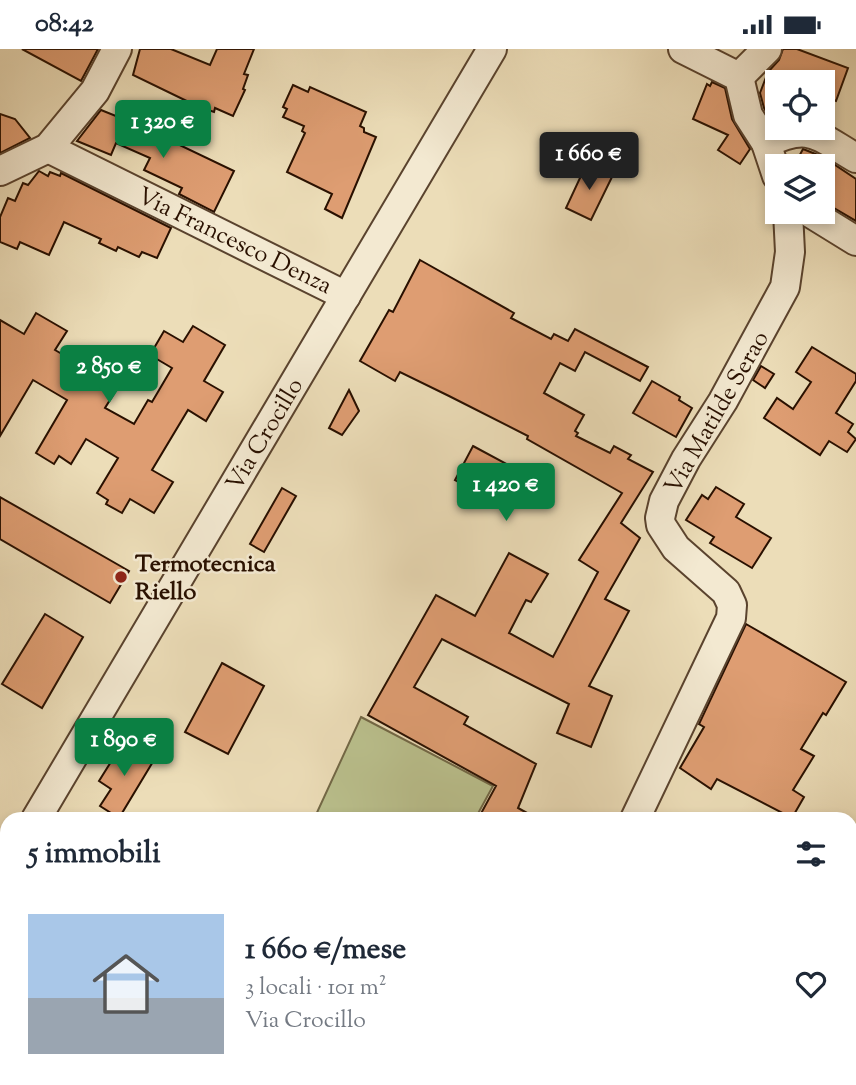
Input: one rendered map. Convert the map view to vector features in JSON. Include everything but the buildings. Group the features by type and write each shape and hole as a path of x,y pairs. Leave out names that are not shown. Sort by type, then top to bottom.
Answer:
{"street":[{"path":"0,171 48,148 95,91 117,49"},
{"name":"Via Crocillo","path":"40,812 492,49"},
{"path":"683,49 739,77"},
{"path":"739,77 767,49"},
{"path":"739,77 748,115 766,143 770,154"},
{"path":"766,143 790,132 802,130 856,158"},
{"name":"Via Francesco Denza","path":"48,148 346,296"},
{"name":"Via Matilde Serao","path":"638,812 731,618 732,605 726,592 676,548 661,524 664,501 686,459 723,401 785,287 790,252 789,224"},
{"path":"828,224 856,241"}],"green space":[{"path":"361,717 493,786 479,812 317,812"}],"place":[{"name":"Termotecnica Riello","path":"121,577"}]}
